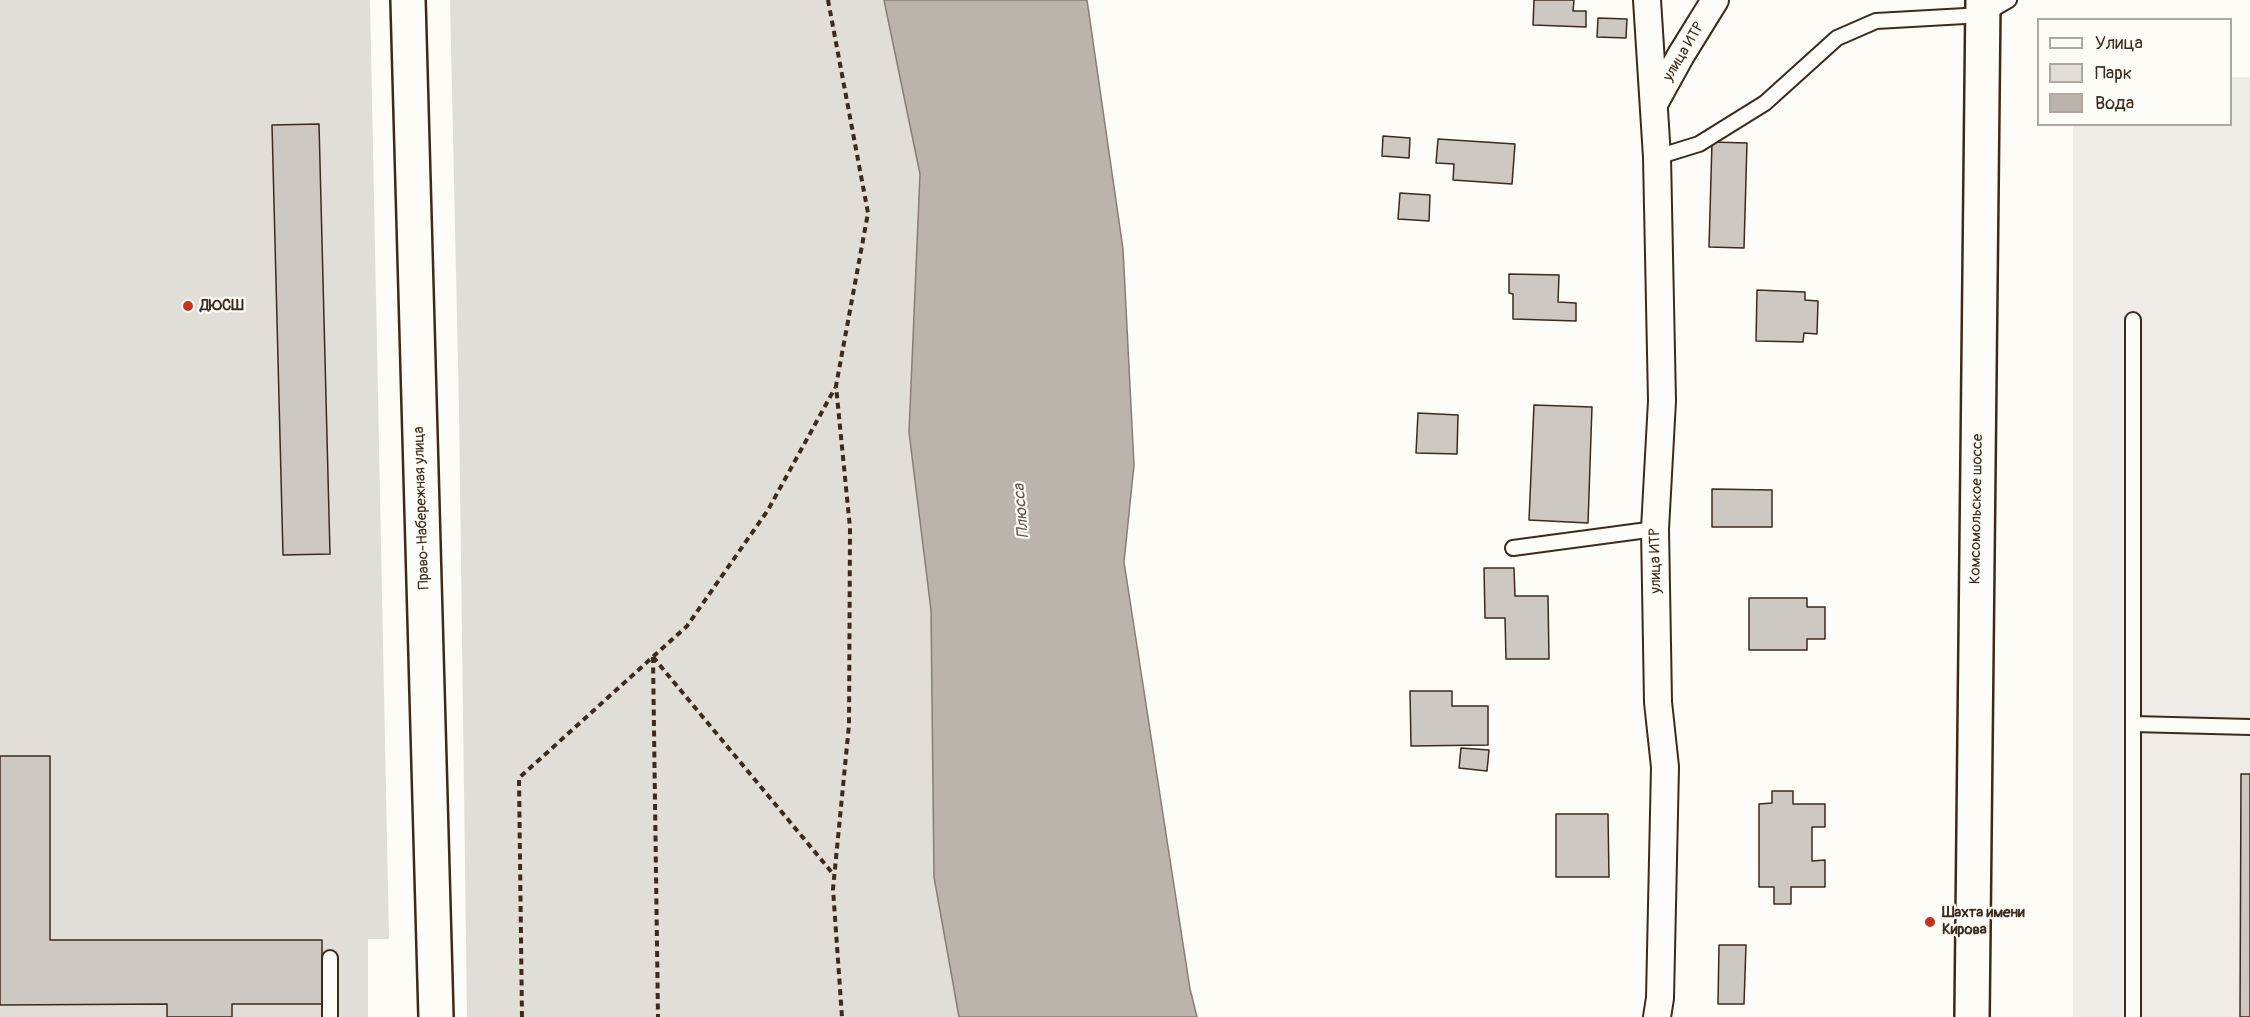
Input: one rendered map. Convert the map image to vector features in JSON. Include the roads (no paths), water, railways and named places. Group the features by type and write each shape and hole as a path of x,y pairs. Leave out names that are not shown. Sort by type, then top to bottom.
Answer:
{"street":[{"name":"Право-Набережная улица","path":"408,0 436,1017"},
{"name":"улица ИТР","path":"1647,0 1657,158 1662,400 1655,529 1658,702 1665,767 1660,998 1657,1017"},
{"name":"улица ИТР","path":"1654,104 1715,0"},
{"name":"Комсомольское шоссе","path":"1972,1017 1991,5"}],"lane":[{"path":"1657,158 1699,144 1765,103 1837,38 1846,33 1876,21 1991,5"},
{"path":"2133,320 2133,1017"},
{"path":"1513,548 1655,529"},
{"path":"2133,724 2250,727"},
{"path":"330,958 330,1017"}],"water":[{"name":"Плюсса","path":"884,0 1087,0 1123,249 1134,465 1124,562 1190,989 1197,1017 959,1017 934,877 931,610 909,432 920,174"}],"place":[{"name":"ДЮСШ","path":"188,306"},
{"name":"Шахта имени Кирова","path":"1930,922"}]}
